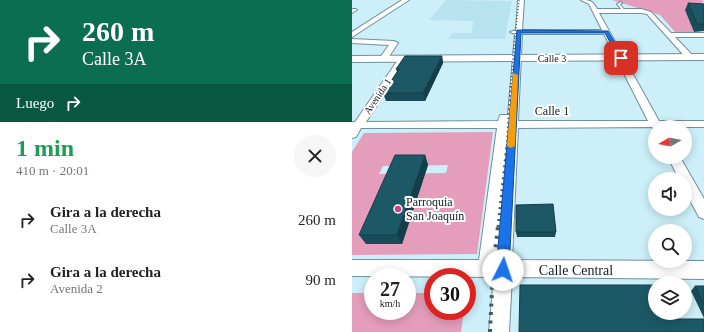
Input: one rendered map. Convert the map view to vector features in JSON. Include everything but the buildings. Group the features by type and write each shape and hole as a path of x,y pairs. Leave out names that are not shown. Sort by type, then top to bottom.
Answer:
{"main road":[{"name":"Calle 3","path":"352,59 704,58"}],"street":[{"path":"352,35 406,0"},
{"path":"516,32 517,0"},
{"path":"499,332 495,269 508,124 512,58 521,0"},
{"path":"586,1 595,11 607,32 654,120"},
{"path":"595,11 624,10 649,13 691,58"},
{"path":"352,26 366,26"},
{"path":"516,32 607,32"},
{"path":"671,35 704,35"},
{"path":"352,41 394,43 384,59"},
{"name":"Avenida 1","path":"354,128 403,59"},
{"name":"Calle 1","path":"354,128 508,124 648,126"},
{"name":"Calle 1","path":"692,125 704,124"},
{"path":"678,164 704,213"},
{"name":"Calle Central","path":"352,268 704,270"}],"lane":[{"path":"621,2 618,4 624,10"}],"shaded area":[{"path":"446,0 512,1 505,39 448,39 453,33 471,33 474,21 429,20"},
{"path":"612,0 701,0 704,1 702,3 704,4 704,11 686,10 694,33 676,33 660,15"},
{"path":"493,132 477,254 352,255 352,152 364,133","holes":["448,165 446,173 379,174 383,166"]},
{"path":"352,293 364,293 364,320 416,320 416,293 424,293 424,320 463,320 461,332 352,332"}],"railway":[{"path":"515,37 519,0"},
{"path":"511,84 515,36"},
{"path":"507,146 511,83"},
{"path":"498,227 507,145"},
{"path":"490,332 493,269 498,226"}],"slow traffic":[{"path":"511,146 515,75"}],"place":[{"name":"Parroquia San Joaquín","path":"398,209"}],"route":[{"path":"503,270 516,58 519,32 607,32 621,58"}]}
